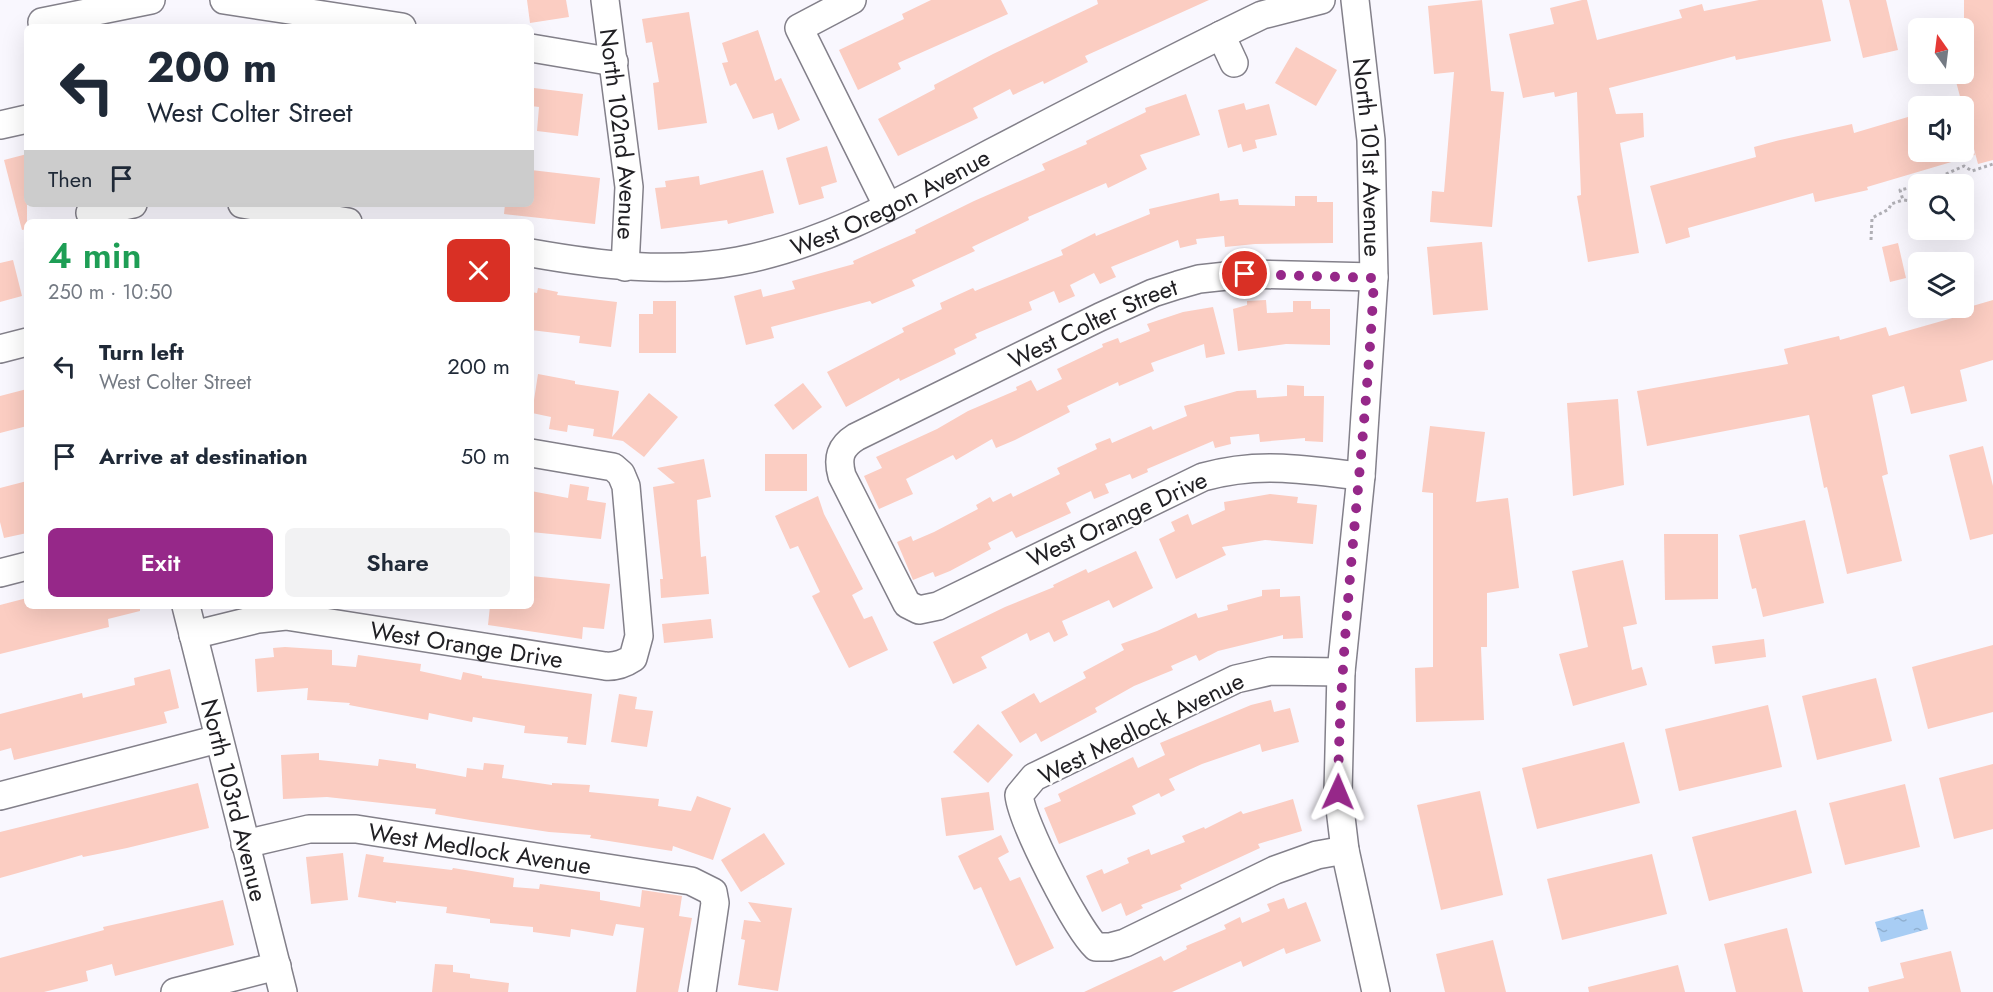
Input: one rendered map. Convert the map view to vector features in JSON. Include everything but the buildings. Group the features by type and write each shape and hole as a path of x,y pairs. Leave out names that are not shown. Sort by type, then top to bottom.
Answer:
{"street":[{"path":"41,16 151,0"},
{"path":"224,0 377,11 397,24"},
{"name":"North 102nd Avenue","path":"605,0 629,187 625,267"},
{"path":"852,0 799,27 888,207"},
{"name":"West Oregon Avenue","path":"534,253 625,267 700,266 747,259 813,241 888,207 1262,15 1321,0"},
{"name":"North 101st Avenue","path":"1355,0 1371,140 1374,278 1360,476 1341,672 1338,792 1345,850 1376,992"},
{"path":"1221,35 1234,63"},
{"path":"534,49 614,62"},
{"path":"0,125 24,120"},
{"path":"90,213 119,207"},
{"path":"260,207 330,219"},
{"name":"West Colter Street","path":"919,610 907,604 842,476 839,457 846,444 856,437 1153,293 1220,276 1374,278"},
{"path":"0,349 24,343"},
{"name":"West Orange Drive","path":"193,635 258,619 286,616 605,666 615,667 633,658 639,636 626,486 621,474 606,465 534,453"},
{"name":"West Orange Drive","path":"919,610 938,606 1203,477 1245,467 1264,466 1360,476"},
{"path":"0,573 24,567"},
{"name":"North 103rd Avenue","path":"187,609 283,992"},
{"name":"West Medlock Avenue","path":"1341,672 1271,671 1236,679 1034,777 1019,795 1024,817 1079,928 1096,947 1110,947 1125,943 1295,862 1345,850"},
{"path":"0,796 218,739"},
{"name":"West Medlock Avenue","path":"245,844 309,829 356,829 691,881 714,892 715,915 702,992"},
{"path":"176,992 277,966"}],"path":[{"path":"1946,174 1964,166 1972,171 1993,164"},
{"path":"1903,200 1900,190 1908,188"},
{"path":"1871,240 1872,219 1889,209 1892,204 1908,200"}],"water":[{"path":"1923,909 1928,929 1881,942 1875,922"}],"route":[{"path":"1245,274 1374,278 1360,476 1341,672 1338,792"}]}
